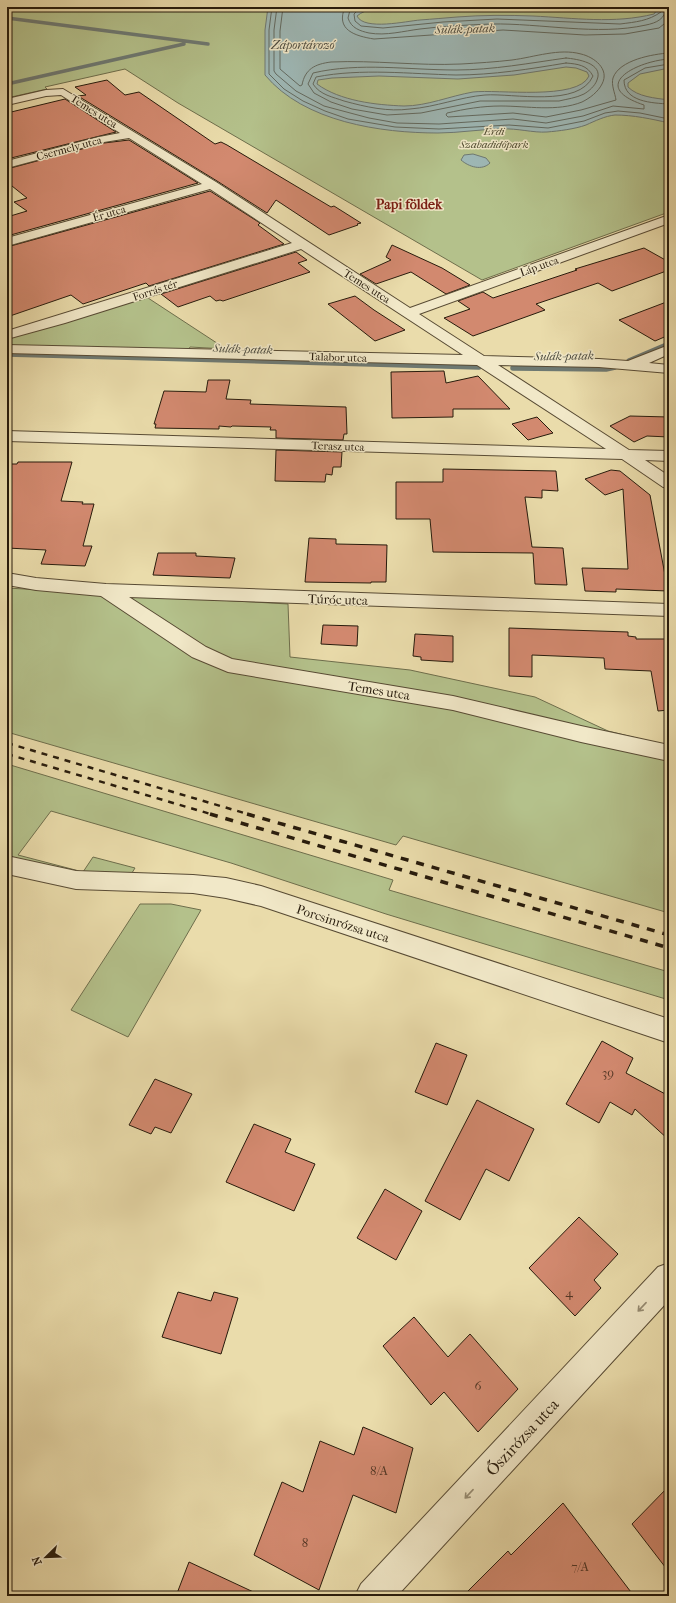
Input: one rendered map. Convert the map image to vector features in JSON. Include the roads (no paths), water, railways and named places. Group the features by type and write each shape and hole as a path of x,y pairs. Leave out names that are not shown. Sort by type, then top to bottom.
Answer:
{"street":[{"name":"Temes utca","path":"7,102 46,92 64,92 212,185 669,483"},
{"name":"Csermely utca","path":"7,165 103,139 131,134"},
{"name":"Ér utca","path":"7,242 212,185"},
{"name":"Láp utca","path":"409,313 669,219"},
{"name":"Forrás tér","path":"7,335 60,320 302,244"},
{"name":"Talabor utca","path":"7,349 630,365 669,368"},
{"path":"630,365 669,349"},
{"name":"Terasz utca","path":"7,436 669,456"},
{"name":"Túróc utca","path":"7,579 36,584 106,590 669,610"},
{"name":"Temes utca","path":"106,590 199,652 228,665 453,703 581,734 669,753"},
{"name":"Porcsinrózsa utca","path":"7,865 76,880 193,884 226,888 261,896 669,1031"},
{"name":"Őszirózsa utca","path":"373,1596 669,1278"}],"water":[{"name":"Záportározó","path":"268,7 392,7 369,10 357,16 361,21 368,23 386,24 457,17 505,15 609,20 654,14 657,10 655,7 669,7 669,68 640,74 628,83 628,87 642,95 669,100 669,123 636,116 615,115 577,128 552,132 508,129 438,133 392,131 345,122 300,104 281,91 265,75 265,30","holes":["566,67 576,68 587,72 589,76 582,84 570,89 536,92 473,92 413,106 382,105 359,101 326,90 317,84 318,80 332,78 379,76 458,79 514,75"]},
{"path":"473,154 486,158 490,163 483,167 476,167 468,165 461,160 464,155"}],"waterway":[{"name":"Sulák-patak","path":"7,18 208,44"},
{"path":"7,84 184,44"},
{"path":"629,361 669,344"},
{"name":"Sulák-patak","path":"7,354 479,367"},
{"name":"Sulák-patak","path":"513,368 606,369 615,367"}],"railway":[{"path":"7,743 251,815"},
{"path":"7,754 214,815"},
{"path":"210,814 669,948"},
{"path":"247,814 669,935"}],"district":[{"name":"Papi földek","path":"409,204"}],"park label":[{"name":"Érdi Szabadidőpark","path":"494,137"}]}
